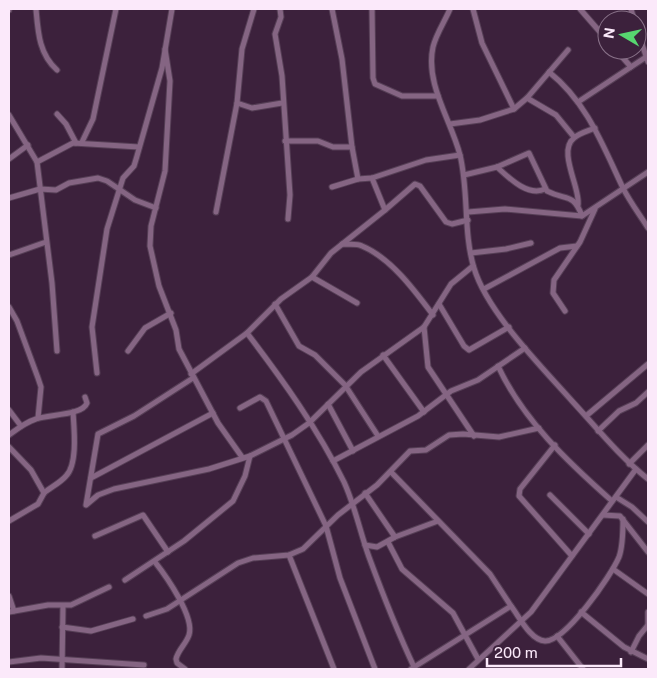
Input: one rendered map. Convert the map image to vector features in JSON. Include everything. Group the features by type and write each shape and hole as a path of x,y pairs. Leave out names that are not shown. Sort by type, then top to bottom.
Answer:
{"street":[{"path":"36,9 41,47 46,58 58,70"},
{"path":"82,142 93,119 116,9"},
{"path":"97,372 92,327 107,229 123,178 134,166 162,68 172,9"},
{"path":"216,212 237,103 242,49 254,9"},
{"path":"280,9 281,17 274,34 282,76 282,103 290,195 288,219"},
{"path":"332,9 342,59 352,147 358,179"},
{"path":"372,9 373,78 375,84 402,96 438,96"},
{"path":"450,9 433,45 431,60 438,96 460,155 464,175 473,266 484,289 524,348 629,464 648,479"},
{"path":"473,9 482,44 514,109"},
{"path":"580,9 597,29"},
{"path":"166,48 170,81 165,170 151,226 150,246 159,286 171,312 178,335 177,345 192,376 242,457"},
{"path":"450,124 480,120 514,109 527,98 568,50"},
{"path":"625,60 631,67"},
{"path":"578,102 631,67 645,60"},
{"path":"549,72 566,85 595,128 624,189 648,228"},
{"path":"527,98 556,115 574,137"},
{"path":"237,103 252,108 282,103"},
{"path":"57,114 66,124 76,143"},
{"path":"9,115 37,162 52,283 56,351"},
{"path":"582,216 568,154 570,142 574,137 595,128"},
{"path":"285,141 318,141 333,147 352,147"},
{"path":"37,162 76,143 82,142 139,147"},
{"path":"9,159 28,145"},
{"path":"464,175 497,167 529,153 545,190 549,193 568,197 578,205"},
{"path":"332,187 358,179 372,178 426,160 460,155"},
{"path":"497,167 522,186 538,192 545,190"},
{"path":"468,212 504,209 582,216 648,172"},
{"path":"9,198 40,189 52,191 69,183 98,178 156,208"},
{"path":"372,178 385,210"},
{"path":"468,220 452,224 446,222 420,186 415,184 342,244 325,260 312,277 275,304 246,333 192,376 134,416 98,434 87,505 98,495 114,489 209,469 250,456 284,440 309,423 346,385 383,355 424,327 456,278 473,266"},
{"path":"565,311 556,299 552,286 557,274 585,233 595,209"},
{"path":"9,254 46,242"},
{"path":"342,244 361,245 384,262 410,284 433,315"},
{"path":"471,253 506,250 531,244"},
{"path":"484,289 560,248 577,246"},
{"path":"312,277 343,297 357,303"},
{"path":"275,304 299,346 315,355 346,385 378,436"},
{"path":"439,304 464,346 469,350 509,327"},
{"path":"9,307 17,321 41,387 38,418"},
{"path":"128,351 145,328 171,312"},
{"path":"424,327 427,363 474,436"},
{"path":"246,333 279,375 334,461 353,502 365,544 413,669 464,634 510,606"},
{"path":"334,461 424,412 446,395 478,380 524,348"},
{"path":"383,355 424,412"},
{"path":"586,416 648,364"},
{"path":"498,366 511,392 555,445 614,499 632,507 648,522"},
{"path":"598,431 618,411 636,403 648,392"},
{"path":"9,435 21,426 38,418 73,412 87,406 85,397"},
{"path":"240,408 258,398 264,398 326,526 340,578 375,669"},
{"path":"328,404 353,451"},
{"path":"9,410 21,426"},
{"path":"9,521 38,504 44,493 66,476 71,467 75,440 73,412"},
{"path":"91,478 214,413"},
{"path":"146,616 163,611 202,588 238,563 254,558 289,555 303,549 353,502 391,472 410,451 426,450 449,435 463,434 499,437 539,428"},
{"path":"555,445 520,489 519,496 572,556"},
{"path":"629,464 648,445"},
{"path":"9,447 31,470 44,493"},
{"path":"126,580 155,562 233,501 247,472 250,456"},
{"path":"469,669 478,659 522,622 636,469"},
{"path":"391,472 490,574 522,622 538,639 546,641 557,636 600,590 620,556 623,519"},
{"path":"366,493 395,537"},
{"path":"550,495 589,534"},
{"path":"603,515 615,514 623,519 648,552"},
{"path":"95,536 143,515 168,552"},
{"path":"365,544 375,548 395,537 438,521"},
{"path":"388,542 402,569 448,606 457,618 478,659"},
{"path":"289,555 334,669"},
{"path":"155,562 180,600 190,631 176,659 179,666 185,669"},
{"path":"613,568 648,594"},
{"path":"9,596 11,612 48,605 63,606 77,603 109,587"},
{"path":"62,669 63,606"},
{"path":"581,612 632,652 648,660"},
{"path":"632,652 639,636 648,625 648,612"},
{"path":"62,627 91,631 133,619"},
{"path":"557,636 583,669"},
{"path":"12,669 9,662 36,658 144,665"}]}
